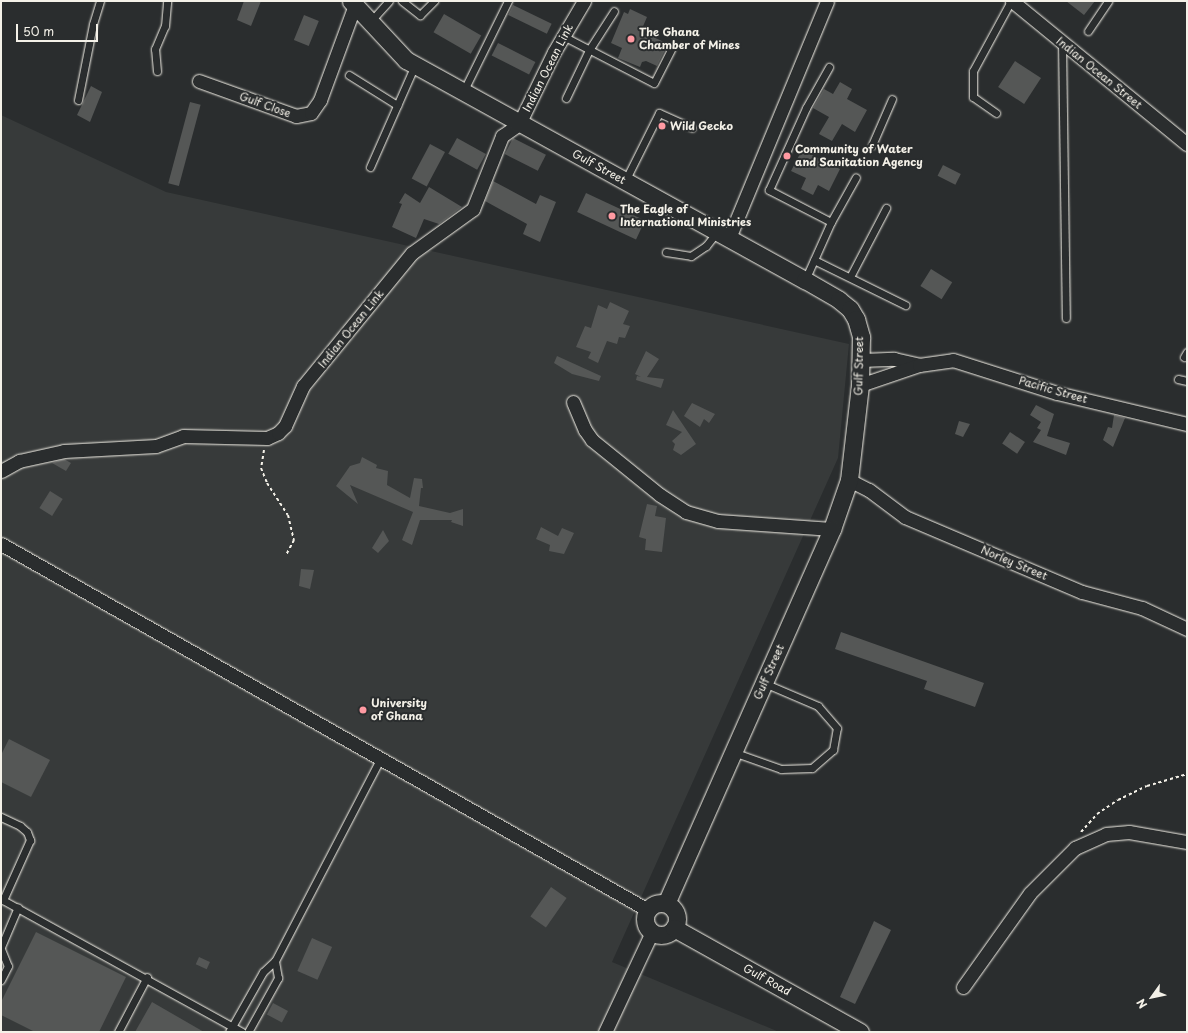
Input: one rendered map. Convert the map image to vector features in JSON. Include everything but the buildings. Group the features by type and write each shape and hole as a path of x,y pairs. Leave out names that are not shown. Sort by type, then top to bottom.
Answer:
{"street":[{"name":"Indian Ocean Link","path":"268,438 278,434 285,426 303,386 412,253 473,209 502,136 519,124 563,36 584,1"},
{"path":"723,235 827,1"},
{"name":"Indian Ocean Street","path":"1011,1 1187,144"},
{"name":"Gulf Street","path":"353,3 406,60 519,124 805,280 850,309 856,319 861,337 860,385 849,480 832,529 666,903"},
{"name":"Gulf Close","path":"199,81 296,116 311,114 320,100 353,3"},
{"name":"Pacific Street","path":"861,360 894,359 919,366"},
{"name":"Pacific Street","path":"860,385 919,366 953,360 1057,393 1187,424"},
{"path":"573,402 585,430 592,440 660,495 686,512 718,521 832,529"},
{"path":"1,471 19,461 64,451 156,446 184,436 268,438"},
{"name":"Norley Street","path":"849,480 905,516 1082,592 1142,608 1187,629"},
{"path":"1,544 648,910"},
{"path":"963,987 1030,893 1075,848 1106,834 1129,832 1187,842"},
{"path":"666,903 676,913 674,928 667,934 652,932 645,919 648,910 656,904 666,903"},
{"name":"Gulf Road","path":"674,928 860,1032"},
{"path":"605,1032 652,932"}],"lane":[{"path":"78,100 100,1"},
{"path":"157,71 155,49 165,26 167,1"},
{"path":"370,22 389,1"},
{"path":"402,1 420,15 434,1"},
{"path":"463,92 508,1"},
{"path":"996,113 973,96 973,71 1011,1"},
{"path":"1088,31 1108,1"},
{"path":"566,98 589,50 614,11"},
{"path":"563,36 654,83 671,49"},
{"path":"1062,42 1066,318"},
{"path":"370,167 415,65"},
{"path":"829,67 806,108 769,190 831,222"},
{"path":"349,75 397,105"},
{"path":"872,145 892,99"},
{"path":"625,181 659,113 692,128"},
{"path":"805,280 831,222 856,177"},
{"path":"850,277 886,208"},
{"path":"666,252 691,256 723,235"},
{"path":"814,260 905,305"},
{"path":"1178,379 1187,381"},
{"path":"733,752 782,769 812,768 834,750 837,728 818,706 764,683"},
{"path":"230,1028 263,972 275,961 380,759"},
{"path":"1,817 20,826 27,832 30,840 2,899 147,977 230,1028 242,1032"},
{"path":"1,980 8,966 1,948 18,907"},
{"path":"248,1032 278,978 275,961"},
{"path":"118,1032 147,977"}],"path":[{"path":"268,438 261,468 267,483 288,515 294,540 286,555"},
{"path":"1075,848 1083,829 1096,814 1146,786 1187,774"}],"shaded area":[{"name":"University of Ghana","path":"1,115 166,192 849,344 838,458 612,962 779,1032 1,1032"}],"place":[{"name":"The Ghana Chamber of Mines","path":"631,39"},
{"name":"Wild Gecko","path":"662,126"},
{"name":"Community of Water and Sanitation Agency","path":"787,156"},
{"name":"The Eagle of International Ministries","path":"612,216"},
{"name":"University of Ghana","path":"363,710"}]}
